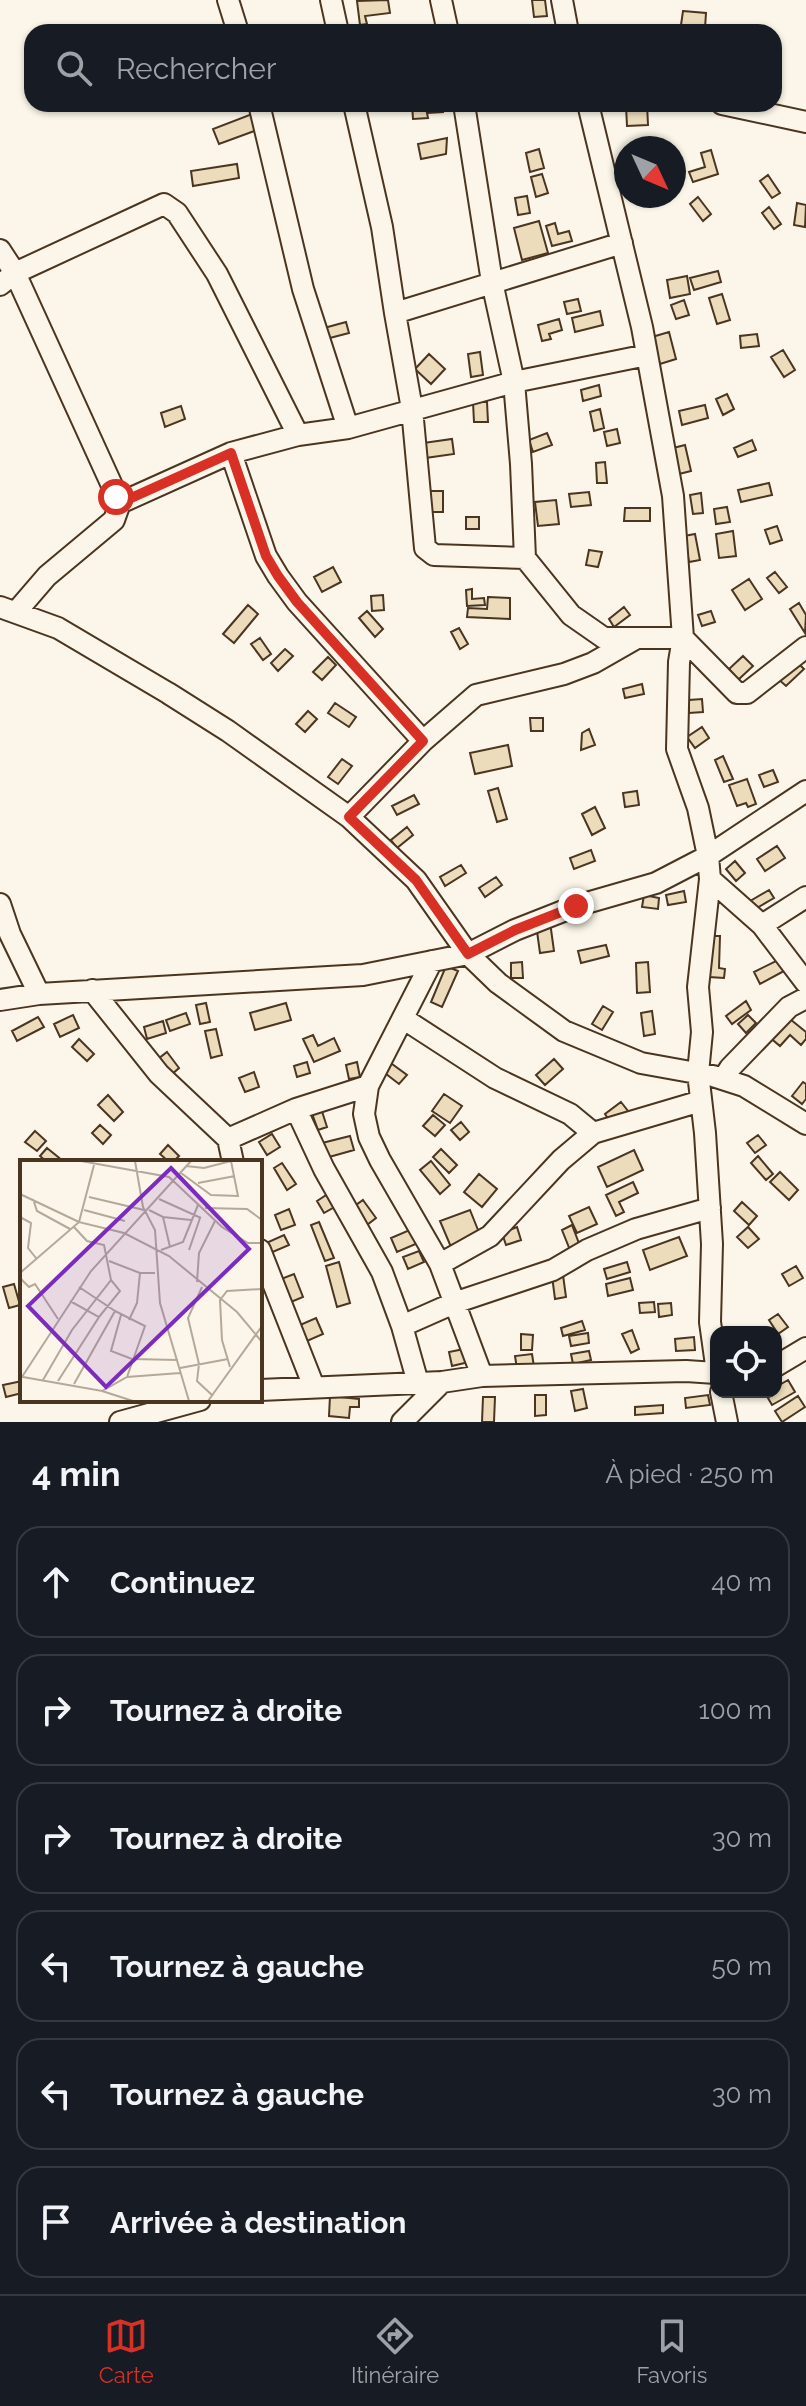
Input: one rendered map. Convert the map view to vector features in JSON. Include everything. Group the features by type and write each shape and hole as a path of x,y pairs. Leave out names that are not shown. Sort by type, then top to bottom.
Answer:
{"street":[{"path":"228,0 236,24"},
{"path":"331,0 336,24"},
{"path":"441,0 446,24"},
{"path":"562,0 566,24"},
{"path":"261,112 303,289 348,428"},
{"path":"356,112 382,227 412,409 425,548 434,555 525,558"},
{"path":"465,112 492,282 514,382 525,558 571,615 604,638 683,638 737,693 742,694 806,647"},
{"path":"590,112 647,355 673,496 683,638 679,662 677,749 698,808 710,879 698,987 702,1032 698,1073 712,1244 711,1326"},
{"path":"759,112 806,122"},
{"path":"7,279 164,204 171,207 217,274 298,435"},
{"path":"395,313 622,243"},
{"path":"0,250 7,279 120,503 114,520 8,609 58,628 168,693 228,731 349,817 416,880 468,954 498,983 564,1031 641,1063 698,1073 744,1086 806,1124"},
{"path":"120,503 231,453 298,435 348,428 514,382 647,355"},
{"path":"231,453 266,556 278,576 297,602 423,741"},
{"path":"349,817 423,741 476,695 564,674 593,663 638,637"},
{"path":"0,1000 92,990 363,975 468,954 515,930 576,906 656,883 708,856 806,791"},
{"path":"710,879 762,925 806,983"},
{"path":"762,925 806,897"},
{"path":"0,904 10,934 39,994"},
{"path":"432,961 368,1086 364,1114 369,1137 440,1264 482,1376"},
{"path":"92,990 159,1074 228,1139 233,1160"},
{"path":"723,1079 789,1007 806,998"},
{"path":"404,1019 495,1078 570,1114 593,1133"},
{"path":"228,1139 296,1109 368,1086"},
{"path":"440,1264 490,1236 561,1160 593,1133 701,1101"},
{"path":"296,1109 324,1169 382,1272 418,1383"},
{"path":"402,1326 454,1303 553,1270 587,1250 636,1229 710,1208"},
{"path":"262,1255 314,1387"},
{"path":"782,1362 806,1348"},
{"path":"262,1390 442,1382 482,1376 710,1373"},
{"path":"402,1422 442,1382"},
{"path":"722,1398 727,1422"},
{"path":"120,1422 193,1402"}],"building":[{"path":"388,0 390,13 365,16 367,24 360,24 357,1"},
{"path":"532,0 545,0 547,16 534,17"},
{"path":"683,11 706,13 705,24 681,24"},
{"path":"413,112 443,112 427,113 428,118 413,119"},
{"path":"626,112 647,112 648,125 627,126"},
{"path":"252,114 257,130 219,144 213,129"},
{"path":"447,138 446,154 421,159 418,144"},
{"path":"539,149 544,168 530,172 526,153"},
{"path":"711,150 718,174 693,182 689,172 705,167 701,153"},
{"path":"237,164 239,178 193,186 191,171"},
{"path":"542,174 548,193 536,197 531,177"},
{"path":"768,175 780,193 772,198 760,181"},
{"path":"527,196 530,213 518,215 515,198"},
{"path":"698,197 711,214 703,221 690,204"},
{"path":"797,203 806,205 805,227 794,225"},
{"path":"769,207 781,224 774,229 762,213"},
{"path":"539,221 548,253 522,260 514,228"},
{"path":"555,223 558,234 569,231 572,241 552,246 546,226"},
{"path":"718,271 721,282 694,290 690,278"},
{"path":"687,276 690,294 670,298 667,280"},
{"path":"722,294 730,320 717,324 709,298"},
{"path":"578,299 581,311 567,314 564,302"},
{"path":"684,300 689,315 676,319 671,305"},
{"path":"600,311 603,325 575,332 572,318"},
{"path":"559,319 562,330 549,334 551,339 542,341 538,325"},
{"path":"346,322 349,333 326,339 324,328"},
{"path":"669,332 676,359 660,364 652,337"},
{"path":"757,334 759,346 741,348 740,336"},
{"path":"783,350 795,370 784,377 771,357"},
{"path":"480,352 483,375 471,377 468,354"},
{"path":"429,354 445,369 431,384 415,369"},
{"path":"599,385 601,396 583,401 581,390"},
{"path":"727,394 734,409 723,415 716,399"},
{"path":"473,402 487,402 488,422 474,422"},
{"path":"705,405 708,418 682,425 679,411"},
{"path":"181,406 185,419 165,427 161,413"},
{"path":"600,409 604,428 594,431 590,412"},
{"path":"617,429 620,443 607,446 604,432"},
{"path":"547,433 552,445 533,452 529,440"},
{"path":"452,439 454,454 418,459 416,444"},
{"path":"752,440 756,450 738,457 734,448"},
{"path":"685,445 691,471 679,474 673,448"},
{"path":"605,462 607,483 597,483 596,463"},
{"path":"769,483 772,495 741,502 738,490"},
{"path":"429,491 443,491 443,512 429,512"},
{"path":"589,492 591,505 571,507 569,494"},
{"path":"701,493 703,513 693,514 690,495"},
{"path":"556,500 559,524 538,526 535,502"},
{"path":"727,507 730,522 716,524 714,509"},
{"path":"625,508 650,508 650,521 624,521"},
{"path":"466,517 479,517 479,529 466,529"},
{"path":"777,526 782,540 770,544 765,530"},
{"path":"733,531 736,556 719,558 716,534"},
{"path":"695,534 700,560 689,562 684,536"},
{"path":"589,550 602,552 598,567 586,565"},
{"path":"333,567 341,582 322,592 314,577"},
{"path":"775,572 787,587 779,593 767,578"},
{"path":"749,579 762,599 745,610 732,590"},
{"path":"472,589 472,599 484,598 485,605 467,606 466,590"},
{"path":"383,595 384,610 372,611 371,596"},
{"path":"488,597 510,598 510,619 467,617 468,608 487,609"},
{"path":"799,603 806,615 805,633 790,609"},
{"path":"248,605 258,614 234,643 223,634"},
{"path":"624,607 630,615 614,627 609,619"},
{"path":"367,611 383,629 375,637 359,618"},
{"path":"711,611 715,622 702,626 698,615"},
{"path":"459,628 468,644 460,649 451,632"},
{"path":"260,638 271,654 263,660 251,644"},
{"path":"285,649 293,656 278,671 271,663"},
{"path":"743,656 753,666 738,680 729,669"},
{"path":"328,657 336,665 322,680 313,672"},
{"path":"795,660 804,669 786,686 777,678"},
{"path":"642,684 644,694 625,698 623,689"},
{"path":"702,699 703,712 689,713 689,700"},
{"path":"335,703 356,717 349,727 328,713"},
{"path":"308,711 317,719 305,732 296,724"},
{"path":"530,718 543,718 543,731 531,731"},
{"path":"702,727 709,738 695,748 687,737"},
{"path":"589,729 595,745 581,750 582,733"},
{"path":"508,745 512,766 475,774 470,753"},
{"path":"723,756 733,779 724,782 715,760"},
{"path":"342,759 352,766 338,784 328,777"},
{"path":"773,770 778,782 764,787 759,775"},
{"path":"747,779 756,804 737,806 729,785"},
{"path":"498,788 507,819 497,822 488,791"},
{"path":"637,791 639,805 625,807 623,793"},
{"path":"414,795 419,804 397,815 392,806"},
{"path":"595,807 605,828 592,835 582,814"},
{"path":"407,827 413,835 397,848 391,840"},
{"path":"777,846 785,858 765,871 757,859"},
{"path":"591,850 595,861 574,869 570,858"},
{"path":"735,861 745,873 736,881 726,869"},
{"path":"461,865 466,873 445,886 440,877"},
{"path":"496,877 502,885 485,897 479,888"},
{"path":"769,890 774,898 750,912 745,904"},
{"path":"684,891 686,902 668,905 666,895"},
{"path":"644,895 659,898 658,909 642,907"},
{"path":"550,922 554,951 540,953 536,924"},
{"path":"711,936 720,936 719,968 725,969 724,978 709,977"},
{"path":"606,945 609,956 581,963 578,951"},
{"path":"778,960 784,971 760,984 754,972"},
{"path":"522,962 523,978 511,978 511,963"},
{"path":"648,962 650,992 637,993 636,963"},
{"path":"446,966 458,971 442,1007 431,1002"},
{"path":"746,1001 751,1010 732,1024 726,1016"},
{"path":"206,1003 210,1022 200,1024 196,1005"},
{"path":"286,1003 291,1020 255,1030 250,1013"},
{"path":"603,1006 613,1012 602,1030 592,1024"},
{"path":"652,1011 655,1034 644,1036 641,1013"},
{"path":"186,1013 190,1024 170,1031 166,1020"},
{"path":"73,1015 79,1028 60,1037 54,1024"},
{"path":"748,1015 756,1023 746,1033 738,1024"},
{"path":"785,1015 806,1032 806,1039 801,1045 790,1035 780,1046 768,1036"},
{"path":"38,1017 44,1027 17,1041 12,1031"},
{"path":"163,1021 166,1033 147,1039 144,1027"},
{"path":"216,1029 222,1055 211,1058 205,1031"},
{"path":"313,1035 318,1046 334,1038 340,1051 314,1062 303,1039"},
{"path":"79,1039 94,1054 87,1061 72,1047"},
{"path":"167,1052 179,1068 171,1075 158,1059"},
{"path":"554,1059 563,1069 545,1085 536,1075"},
{"path":"388,1061 407,1075 399,1084 381,1070"},
{"path":"307,1062 310,1073 297,1077 294,1066"},
{"path":"357,1062 360,1077 349,1079 346,1065"},
{"path":"254,1072 259,1087 245,1092 239,1078"},
{"path":"803,1082 806,1084 806,1099 802,1104 792,1096"},
{"path":"444,1094 462,1106 450,1123 432,1111"},
{"path":"108,1095 123,1112 114,1121 98,1105"},
{"path":"621,1102 628,1111 611,1123 605,1114"},
{"path":"320,1105 327,1127 318,1130 310,1108"},
{"path":"433,1115 445,1125 435,1136 423,1126"},
{"path":"461,1122 469,1132 460,1140 451,1130"},
{"path":"100,1125 111,1135 103,1144 92,1133"},
{"path":"35,1131 46,1141 37,1151 25,1142"},
{"path":"272,1134 280,1147 267,1155 259,1142"},
{"path":"758,1135 766,1145 755,1153 747,1143"},
{"path":"350,1136 354,1150 322,1159 318,1144"},
{"path":"168,1145 179,1156 175,1160 167,1160 160,1154"},
{"path":"47,1148 62,1160 45,1160 40,1156"},
{"path":"441,1149 457,1165 449,1173 433,1157"},
{"path":"634,1150 643,1170 607,1187 598,1167"},
{"path":"758,1156 773,1174 766,1180 751,1163"},
{"path":"431,1161 450,1185 440,1194 420,1170"},
{"path":"282,1163 296,1184 287,1190 274,1168"},
{"path":"780,1172 798,1190 789,1200 770,1182"},
{"path":"479,1174 497,1189 482,1207 464,1192"},
{"path":"633,1182 638,1193 619,1202 624,1212 616,1216 606,1195"},
{"path":"331,1192 338,1205 324,1213 317,1201"},
{"path":"363,1200 376,1218 363,1228 349,1210"},
{"path":"742,1202 757,1216 749,1225 734,1211"},
{"path":"589,1207 597,1224 577,1233 569,1216"},
{"path":"289,1209 295,1225 281,1230 275,1215"},
{"path":"470,1210 480,1235 451,1247 440,1221"},
{"path":"319,1222 334,1258 325,1261 311,1225"},
{"path":"572,1225 580,1246 570,1250 562,1230"},
{"path":"517,1227 521,1240 506,1245 502,1233"},
{"path":"748,1227 759,1239 748,1248 737,1237"},
{"path":"412,1229 418,1243 397,1252 391,1238"},
{"path":"284,1235 289,1245 268,1254 264,1244"},
{"path":"679,1237 687,1256 650,1270 643,1250"},
{"path":"419,1251 424,1262 408,1269 403,1257"},
{"path":"339,1262 350,1303 337,1307 326,1266"},
{"path":"627,1262 630,1272 607,1279 604,1269"},
{"path":"796,1266 803,1278 789,1286 782,1274"},
{"path":"294,1274 303,1297 291,1302 281,1279"},
{"path":"563,1275 566,1297 555,1299 552,1276"},
{"path":"630,1278 633,1290 608,1296 606,1284"},
{"path":"14,1284 20,1305 9,1308 3,1287"},
{"path":"654,1302 655,1312 640,1313 639,1303"},
{"path":"671,1303 672,1315 659,1317 658,1304"},
{"path":"778,1314 788,1327 782,1331 782,1326 773,1326 769,1320"},
{"path":"316,1318 323,1334 307,1341 300,1325"},
{"path":"582,1321 585,1330 563,1336 561,1328"},
{"path":"632,1330 639,1349 631,1353 622,1334"},
{"path":"588,1333 589,1343 571,1346 569,1336"},
{"path":"521,1334 533,1335 532,1350 521,1350"},
{"path":"694,1337 695,1350 676,1351 675,1339"},
{"path":"469,1348 473,1361 452,1366 449,1352"},
{"path":"589,1351 591,1360 573,1364 571,1354"},
{"path":"532,1354 534,1367 517,1369 515,1356"},
{"path":"788,1380 795,1392 772,1405 768,1398 782,1398 782,1384"},
{"path":"20,1381 20,1394 6,1397 3,1385"},
{"path":"583,1389 587,1408 575,1411 571,1391"},
{"path":"535,1395 546,1395 546,1415 535,1416"},
{"path":"708,1395 710,1405 686,1408 685,1398"},
{"path":"330,1396 359,1399 359,1407 350,1407 349,1418 329,1416"},
{"path":"798,1396 805,1407 782,1422 775,1411"},
{"path":"483,1397 495,1397 494,1422 482,1422"},
{"path":"663,1405 663,1413 635,1415 635,1407"}],"route":[{"path":"116,497 120,503 231,453 266,556 278,576 297,602 423,741 349,817 416,880 468,954 515,930 576,906"}]}
